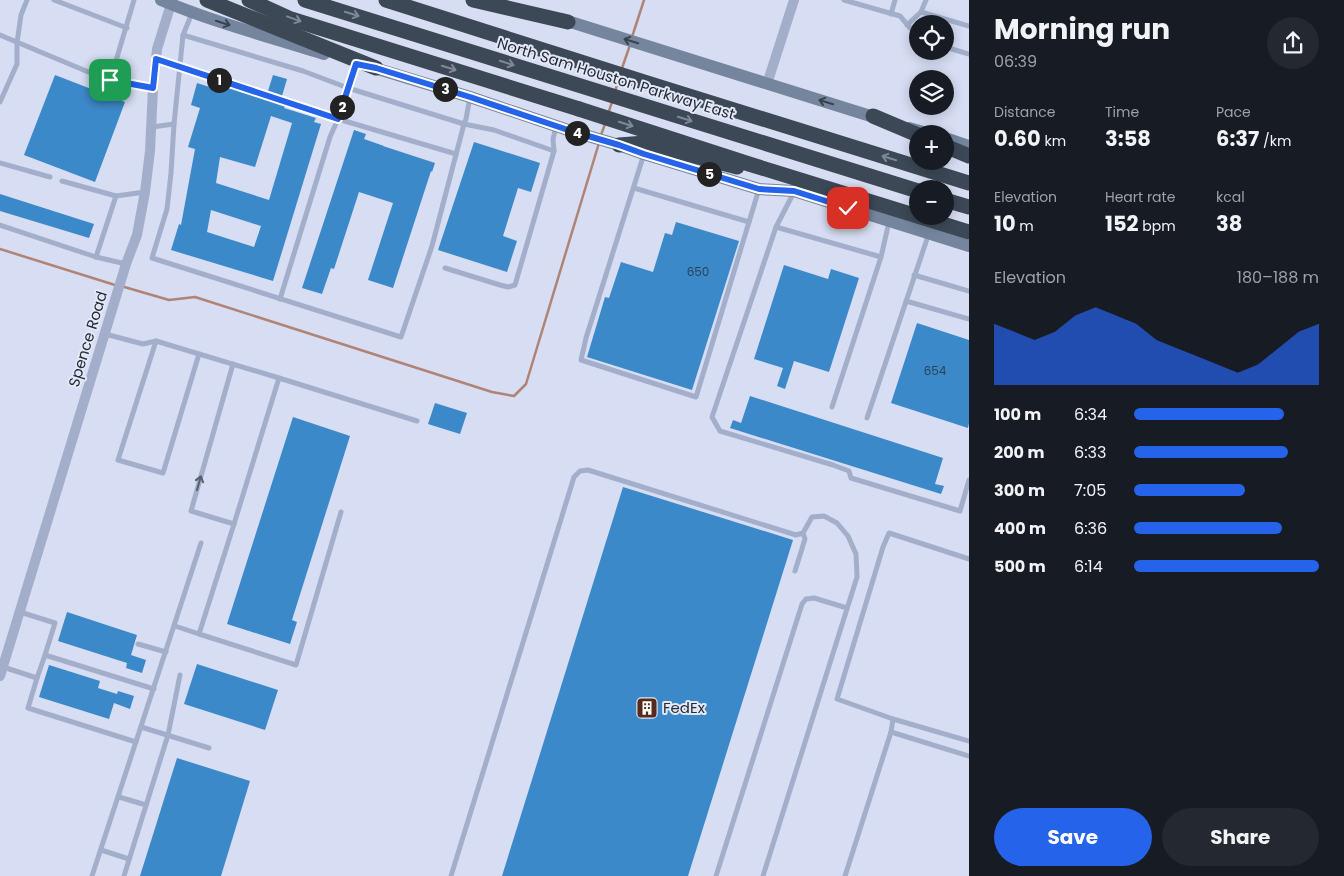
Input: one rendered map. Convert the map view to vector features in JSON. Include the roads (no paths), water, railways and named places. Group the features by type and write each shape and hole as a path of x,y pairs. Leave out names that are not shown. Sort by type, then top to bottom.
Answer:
{"highway":[{"path":"208,0 376,68"},
{"path":"249,0 290,19 969,232"},
{"name":"North Sam Houston Parkway East","path":"305,0 909,188"},
{"name":"North Sam Houston Parkway East","path":"386,0 969,183"},
{"path":"473,0 568,22"},
{"path":"873,116 909,131"},
{"path":"619,145 645,143 909,210"},
{"path":"954,150 969,156"},
{"path":"954,203 969,207"},
{"path":"954,221 969,225"}],"main road":[{"path":"498,0 658,48 909,127"},
{"path":"166,2 192,13 470,97 584,135 759,189 794,191 969,246"},
{"path":"954,141 969,146"}],"street":[{"path":"767,84 794,0"},
{"name":"Spence Road","path":"1,672 116,296 137,235 150,151 157,49 166,2"}],"lane":[{"path":"0,102 17,64 17,43 21,16 27,0"},
{"path":"54,0 127,28"},
{"path":"110,80 134,0"},
{"path":"844,0 900,16 907,25 921,12 926,0"},
{"path":"891,14 895,0"},
{"path":"921,12 969,26"},
{"path":"192,13 183,35 167,209 152,258 401,337 432,246 466,119 470,97"},
{"path":"0,35 110,80 153,88"},
{"path":"183,35 303,71 348,88 464,124 494,130 554,151"},
{"path":"954,50 969,54"},
{"path":"156,59 338,119 456,154"},
{"path":"280,299 330,137 356,64"},
{"path":"151,128 174,124"},
{"path":"445,268 508,287 515,285 554,151 553,138 556,126"},
{"path":"644,154 586,338 581,360 696,397 759,189"},
{"path":"0,163 50,177"},
{"path":"62,181 116,196 144,192"},
{"path":"634,188 749,222"},
{"path":"794,191 776,227 712,417 720,432 841,468 849,471 851,478 960,511 969,480"},
{"path":"96,257 116,196"},
{"path":"832,407 881,257 889,222"},
{"path":"0,225 96,257 125,269"},
{"path":"776,227 881,257"},
{"path":"867,418 929,233"},
{"path":"914,275 969,291"},
{"path":"906,301 969,319"},
{"path":"105,334 143,344 156,341 417,421"},
{"path":"156,341 118,460 162,473 199,354"},
{"path":"234,364 191,511 234,524"},
{"path":"199,634 278,378"},
{"path":"451,876 574,476 580,471 588,470 796,535 802,533 812,517 824,516 838,523 848,536 856,554 857,577 764,876"},
{"path":"175,626 296,665 341,512"},
{"path":"795,570 805,539 802,533"},
{"path":"969,559 888,533 837,699 893,719 969,741"},
{"path":"92,876 201,543"},
{"path":"716,876 802,604 806,599 814,598 847,608"},
{"path":"20,612 55,623 28,708 136,742"},
{"path":"138,644 166,652"},
{"path":"45,654 154,689"},
{"path":"1,672 37,678"},
{"path":"124,876 168,735 180,675"},
{"path":"845,876 891,732 893,719"},
{"path":"142,727 209,748"},
{"path":"891,732 969,756"},
{"path":"119,797 146,805"},
{"path":"101,850 129,859"}],"waterway":[{"path":"632,37 644,0"},
{"path":"621,71 630,45"},
{"path":"615,92 618,81"},
{"path":"608,114 612,102"},
{"path":"601,135 605,124"},
{"path":"121,286 169,300 195,297 492,392 514,396 526,384 599,143"},
{"path":"0,249 115,285"}],"place":[{"name":"FedEx","path":"647,708"}]}
